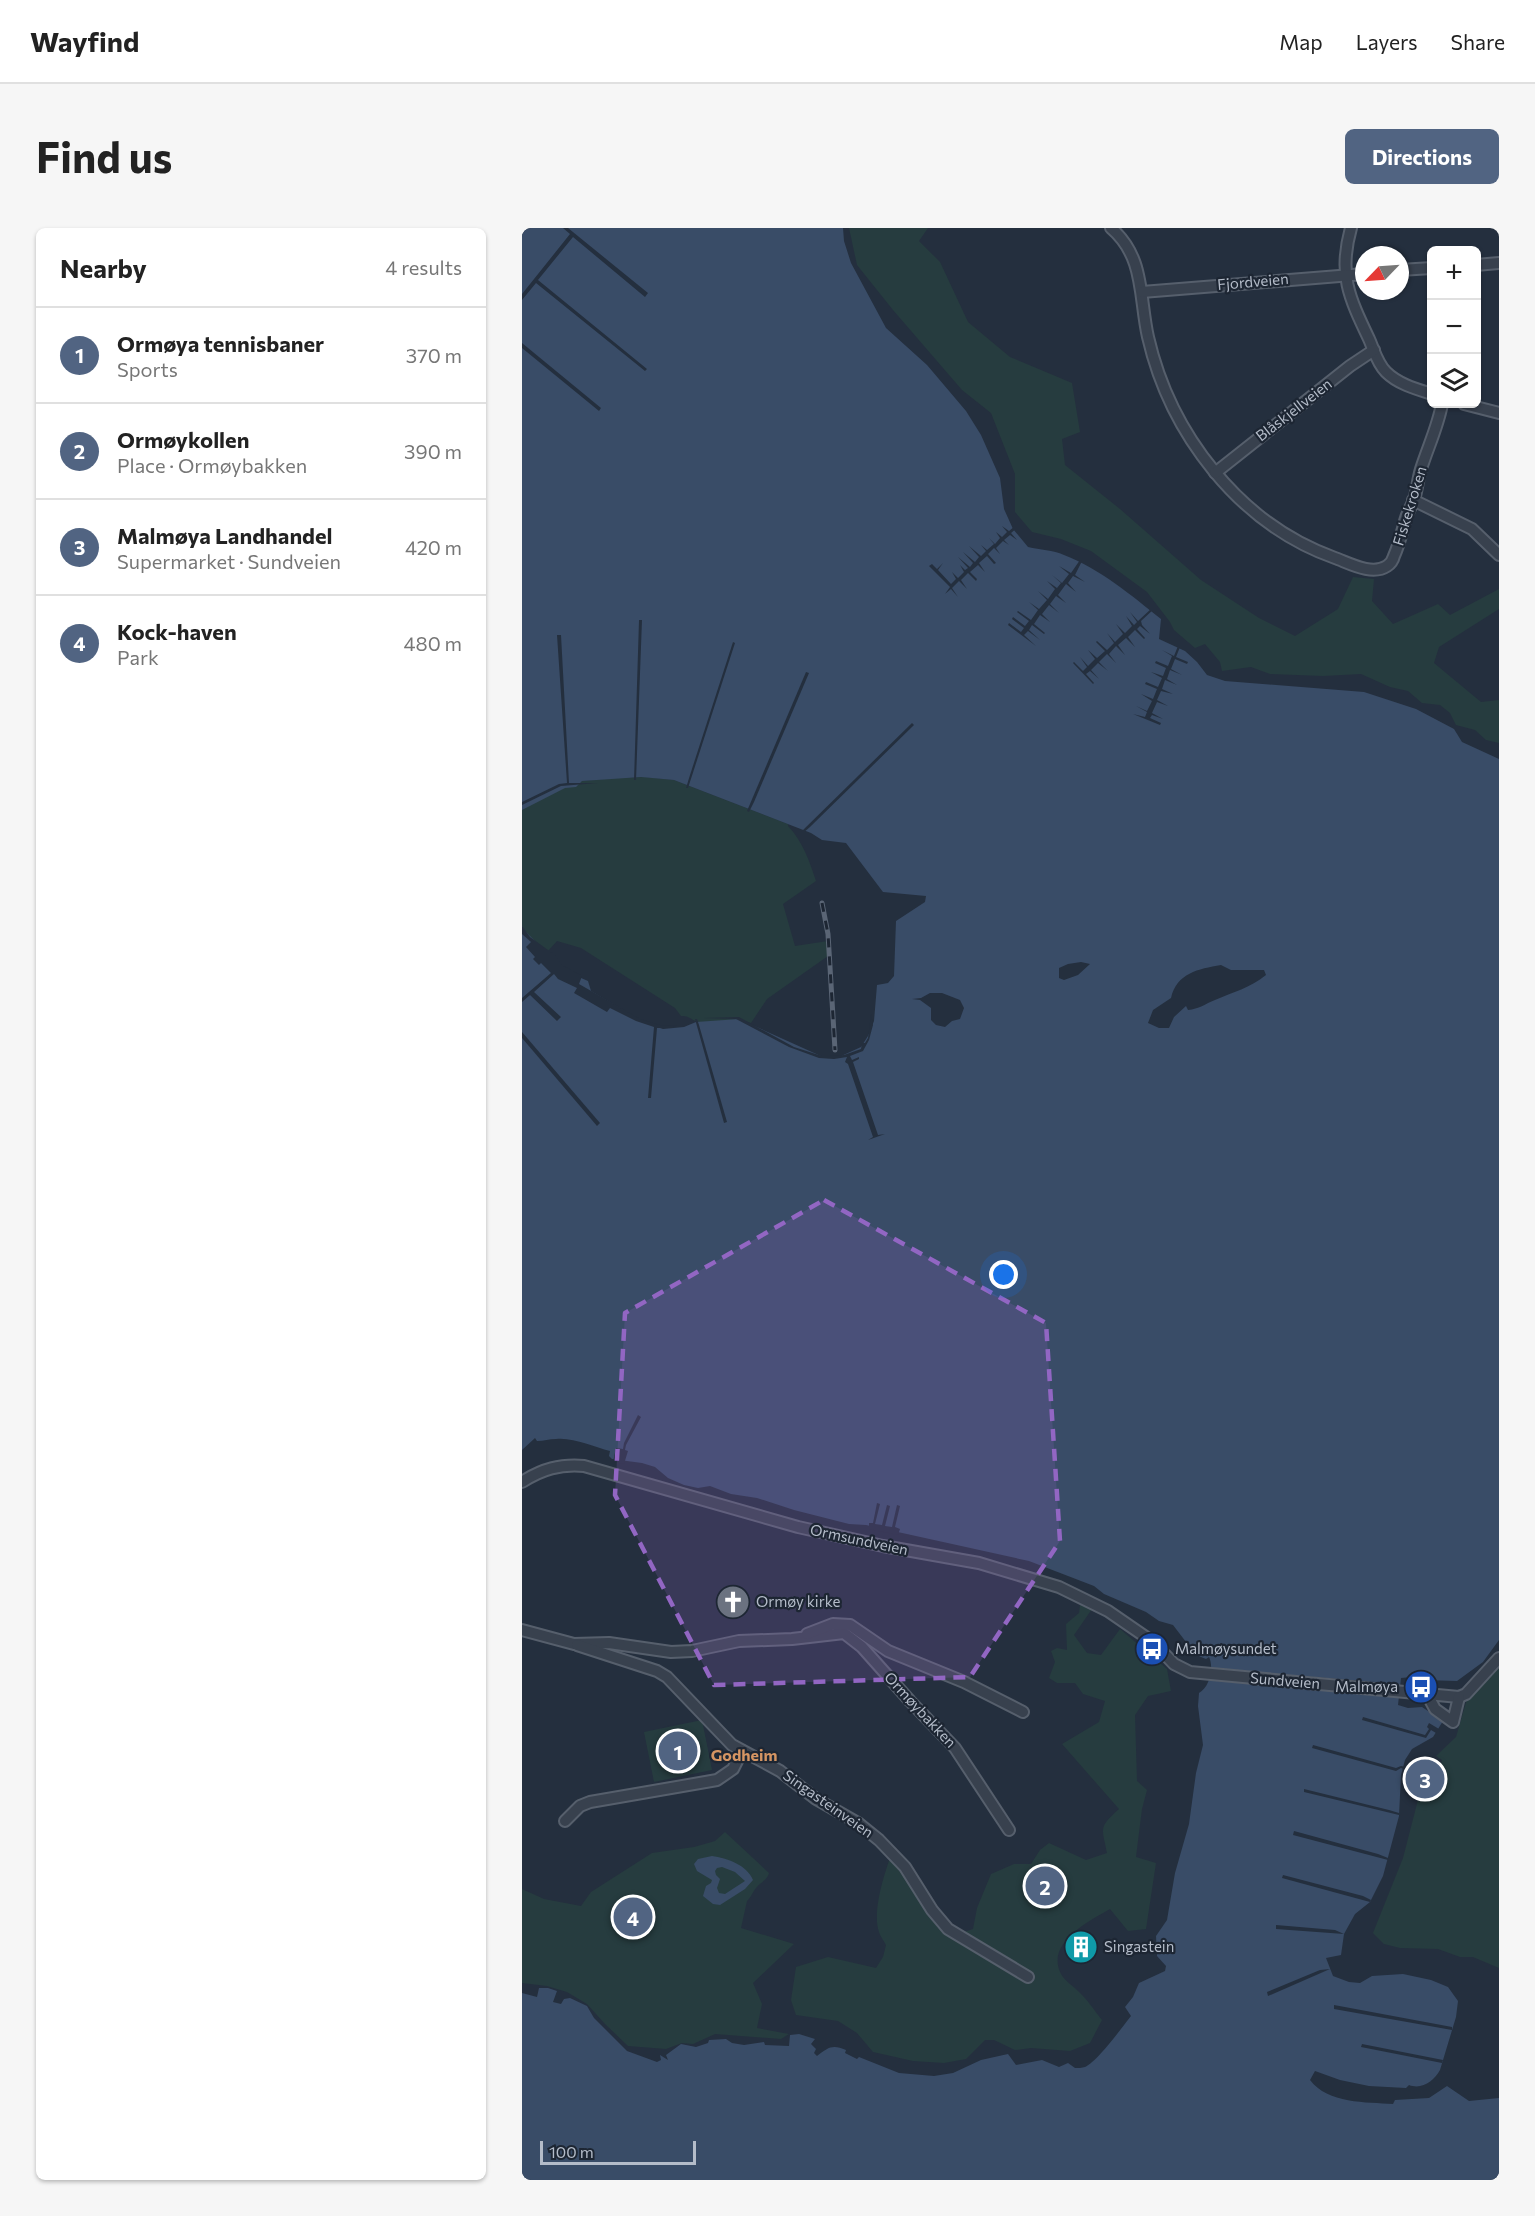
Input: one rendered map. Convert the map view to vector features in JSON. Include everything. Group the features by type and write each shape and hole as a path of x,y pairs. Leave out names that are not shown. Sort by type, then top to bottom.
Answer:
{"street":[{"name":"Fiskekroken","path":"1111,228 1119,235 1133,256 1142,292 1149,339 1164,387 1181,423 1215,473 1254,511 1284,533 1328,555 1374,570 1381,569 1390,563 1413,500 1441,408"},
{"path":"1351,228 1345,254 1345,275 1356,313 1386,372 1395,379 1427,392"},
{"path":"1481,265 1499,263"},
{"path":"1409,269 1427,268"},
{"name":"Fjordveien","path":"1142,292 1355,274"},
{"name":"Blåskjellveien","path":"1215,473 1350,366 1374,350"},
{"path":"1480,408 1499,413"},
{"path":"1413,500 1472,529 1499,555"},
{"name":"Ormsundveien","path":"522,1482 535,1473 549,1468 566,1464 584,1466 798,1527 1012,1571 1059,1587 1108,1611 1149,1638 1179,1668"},
{"name":"Ormøybakken","path":"802,1638 826,1626 850,1625 888,1651 964,1682 1023,1712"},
{"name":"Ormøybakken","path":"522,1630 574,1644 609,1643 670,1652 683,1652 740,1641 844,1633 862,1647 956,1748 1009,1830"},
{"name":"Singasteinveien","path":"574,1644 649,1668 667,1677 732,1745 780,1771 816,1799 858,1823 884,1845 905,1867 944,1926 1028,1977"},
{"path":"1427,1694 1435,1709 1453,1722 1459,1697 1466,1694 1499,1659"},
{"name":"Sundveien","path":"1179,1668 1202,1674 1459,1697"},
{"path":"565,1821 580,1806 590,1802 717,1780 733,1769 742,1751"}],"highlighted area":[{"path":"824,1200 1046,1323 1060,1541 970,1677 714,1685 615,1495 625,1313"}],"green space":[{"path":"849,228 928,228 919,241 940,262 968,322 1010,357 1072,383 1080,432 1062,439 1065,465 1120,509 1201,580 1259,618 1295,636 1338,609 1353,577 1374,579 1372,601 1393,624 1438,604 1450,615 1499,589 1499,609 1439,647 1434,663 1481,702 1499,700 1499,743 1486,740 1475,730 1456,725 1450,713 1440,705 1422,703 1408,691 1390,687 1361,674 1323,676 1270,674 1251,667 1222,671 1220,662 1205,644 1195,648 1174,630 1147,592 1091,551 1061,539 1032,532 1015,512 1015,474 991,413 962,390 857,265"},
{"path":"644,777 674,780 788,824 805,852 816,881 783,904 795,946 828,941 828,956 767,999 751,1023 737,1020 699,1022 681,1016 675,1008 581,948 557,941 548,951 530,937 522,926 522,803 582,781"},
{"path":"1080,1605 1092,1609 1074,1635 1087,1653 1101,1655 1120,1629 1167,1669 1171,1691 1148,1696 1135,1715 1137,1781 1147,1790 1142,1809 1136,1857 1156,1863 1146,1929 1128,1931 1110,1909 1072,1934 1059,1952 1058,1963 1062,1976 1102,2020 1090,2043 1070,2051 1031,2048 1015,2050 994,2040 985,2040 966,2059 944,2063 913,2061 873,2052 857,2033 838,2021 796,2015 791,2000 796,1967 828,1957 876,1968 883,1957 886,1945 879,1932 877,1914 891,1855 938,1928 958,1934 973,1929 977,1908 991,1874 1014,1864 1031,1864 1040,1850 1049,1843 1086,1860 1107,1853 1103,1828 1119,1809 1062,1744 1099,1722 1105,1701 1083,1694 1075,1683 1057,1683 1049,1678 1055,1662 1051,1651 1057,1648 1067,1650 1066,1624 1079,1613"},
{"path":"1499,1665 1499,1968 1473,1957 1460,1957 1438,1949 1400,1948 1384,1944 1373,1933 1403,1858 1420,1792 1432,1791 1442,1760 1436,1756 1456,1737 1467,1699"},
{"path":"702,1720 712,1770 654,1782 644,1732"},
{"path":"725,1832 769,1873 747,1901 741,1928 794,1944 753,1983 762,2004 757,2028 789,2034 781,2039 715,2034 693,2044 682,2043 666,2049 628,2046 587,2004 567,1992 547,1986 522,1983 522,1889 544,1899 581,1906 591,1892 652,1853 694,1847 715,1841"}],"water":[{"path":"522,228 843,228 844,241 851,263 886,328 927,365 966,411 981,435 1000,478 1004,509 1013,529 1028,547 1064,555 1115,583 1161,619 1159,639 1185,651 1207,675 1225,681 1364,692 1416,709 1454,729 1462,742 1499,759 1499,1640 1483,1662 1457,1681 1401,1678 1398,1705 1408,1708 1422,1707 1443,1721 1433,1737 1412,1749 1405,1760 1401,1775 1399,1816 1383,1876 1370,1902 1355,1914 1344,1934 1341,1955 1326,1958 1333,1976 1349,1982 1360,1983 1372,1976 1403,1974 1431,1980 1448,1987 1458,2001 1456,2017 1440,2070 1431,2081 1423,2085 1409,2085 1406,2088 1369,2086 1340,2080 1315,2071 1310,2080 1327,2094 1360,2102 1393,2104 1395,2100 1429,2098 1447,2086 1469,2101 1499,2098 1499,2180 522,2180 522,1993 537,1997 539,1988 557,1991 553,2002 561,2004 564,1999 570,1998 587,2006 594,2018 627,2051 657,2062 661,2060 660,2055 668,2060 666,2055 681,2044 696,2047 708,2043 709,2040 726,2039 732,2043 744,2045 764,2042 765,2045 789,2046 790,2035 799,2034 815,2039 811,2044 816,2049 814,2053 817,2056 828,2049 838,2047 857,2059 859,2057 899,2073 934,2076 953,2073 981,2060 1008,2054 1016,2065 1042,2060 1059,2067 1068,2063 1075,2068 1090,2064 1131,2016 1125,2007 1133,1997 1139,1983 1165,1971 1166,1966 1157,1956 1156,1936 1167,1920 1175,1873 1189,1824 1196,1773 1203,1745 1198,1706 1199,1693 1208,1682 1211,1666 1209,1657 1206,1659 1196,1655 1173,1625 1159,1621 1146,1612 1104,1594 1094,1586 1029,1561 866,1525 849,1524 757,1498 731,1494 710,1486 698,1488 684,1485 668,1478 655,1467 612,1459 609,1456 610,1451 576,1441 553,1439 537,1441 535,1438 522,1450 522,926 565,971 588,981 591,991 645,1023 663,1029 684,1027 696,1022 739,1019 823,1057 839,1057 861,1047 868,1036 874,1021 877,985 888,983 894,976 896,921 925,902 926,896 883,892 846,843 822,840 811,833 674,780 641,777 582,781 576,787 565,788 522,810","holes":["1081,962 1090,964 1078,975 1064,980 1059,978 1059,968","1221,965 1231,970 1264,970 1266,975 1248,987 1199,1007 1188,1010 1186,1006 1174,1017 1169,1028 1159,1028 1148,1023 1153,1010 1171,998 1178,983 1197,971","930,993 942,993 960,1000 964,1008 960,1019 952,1021 945,1027 936,1025 931,1020 931,1008 920,1000 912,999 921,998"]},
{"path":"712,1856 724,1858 741,1866 753,1880 745,1889 720,1905 713,1904 703,1896 706,1886 712,1880 697,1871 694,1864 698,1859","holes":["722,1867 735,1872 745,1881 725,1894 719,1893 717,1888 720,1879 715,1871 717,1868"]}],"pier":[{"path":"563,228 568,228 648,293 645,297 573,237 538,280 647,369 645,371 536,283 522,300 522,294 570,234"},
{"path":"522,343 601,408 599,411 522,348"},
{"path":"1002,526 1009,531 1015,526 1017,528 1011,533 1017,540 1010,535 1004,540 1009,545 1003,541 996,548 1000,554 994,548 988,554 996,563 994,564 987,556 979,563 985,572 978,565 970,572 977,579 976,581 968,573 961,580 967,589 959,581 952,588 958,597 951,589 945,594 950,587 929,566 932,564 937,569 943,563 938,570 951,584 956,579 952,572 958,578 964,572 960,565 965,570 968,568 958,557 970,567 973,563 963,552 975,562 979,557 969,546 981,556 986,551 981,545 987,550 994,544 989,538 995,544 1000,538 996,532 1002,537 1007,532"},
{"path":"1080,560 1082,561 1075,575 1085,582 1073,576 1068,583 1076,592 1066,584 1058,595 1066,603 1056,596 1050,604 1059,613 1049,605 1042,614 1050,622 1040,615 1034,624 1044,634 1032,625 1029,630 1040,640 1028,631 1024,635 1036,646 1008,625 1009,623 1021,632 1024,628 1012,619 1013,617 1025,626 1029,621 1017,612 1031,620 1038,610 1029,602 1039,609 1047,600 1038,591 1048,599 1055,589 1047,581 1057,588 1061,583 1052,575 1062,583 1069,574 1059,566 1071,573"},
{"path":"1152,608 1154,609 1141,621 1150,634 1140,626 1137,629 1144,639 1135,630 1128,637 1135,647 1126,638 1118,645 1125,655 1116,646 1109,654 1116,663 1107,654 1099,662 1108,671 1098,663 1091,670 1099,679 1090,671 1086,674 1093,684 1073,663 1083,671 1087,667 1080,657 1088,666 1095,659 1088,650 1097,658 1105,651 1097,641 1107,650 1114,643 1107,633 1115,642 1123,634 1116,624 1125,633 1132,626 1126,616 1134,625 1137,622 1130,612 1138,621"},
{"path":"639,620 642,620 636,780 634,780"},
{"path":"557,635 561,635 569,783 598,783 561,786 522,805 522,802 559,784 567,783"},
{"path":"733,642 735,643 688,788 686,788 690,775"},
{"path":"1178,646 1180,647 1176,657 1188,662 1187,664 1175,659 1171,669 1182,675 1170,670 1167,679 1177,685 1165,680 1162,689 1173,694 1161,691 1157,700 1168,706 1157,702 1152,713 1163,719 1152,715 1150,718 1161,723 1160,725 1133,714 1145,717 1147,712 1136,706 1147,711 1152,701 1141,694 1153,699 1157,689 1145,684 1146,682 1158,687 1162,678 1151,672 1163,676 1166,668 1155,663 1156,661 1168,666 1172,656 1162,650 1174,656"},
{"path":"806,672 809,673 749,812 747,811"},
{"path":"912,723 914,725 810,827 803,833 801,832"},
{"path":"522,926 530,937 555,955 562,965 582,976 579,984 640,1019 663,1026 677,1025 672,1028 657,1028 651,1098 648,1098 654,1027 610,1008 607,1012 574,993 577,988 558,979 554,974 534,992 561,1017 557,1021 530,995 522,1002 522,998 551,973 533,959 535,957 526,947 531,942 522,934"},
{"path":"871,1014 873,1025 869,1040 863,1051 850,1056 852,1060 859,1057 853,1062 878,1135 885,1134 868,1140 873,1137 848,1064 845,1062 847,1057 819,1058 789,1047 736,1019 703,1018 739,1017 794,1047 822,1056 830,1056 844,1055 861,1049 862,1043 865,1043 868,1038"},
{"path":"695,1019 699,1025 727,1122 724,1123"},
{"path":"522,1032 600,1123 597,1126 522,1038"},
{"path":"638,1415 641,1417 626,1445 625,1450 628,1451 624,1464 613,1462 616,1448 623,1449"},
{"path":"877,1503 880,1504 875,1524 882,1525 887,1505 890,1506 885,1526 892,1527 897,1505 900,1506 895,1527 900,1529 898,1535 869,1529 869,1523 873,1523"},
{"path":"1208,1668 1399,1684 1398,1696 1205,1680"},
{"path":"1363,1717 1425,1735 1429,1729 1427,1727 1429,1723 1439,1729 1436,1733 1431,1730 1426,1738 1362,1720"},
{"path":"1313,1745 1396,1768 1406,1767 1406,1770 1401,1768 1396,1771 1312,1748"},
{"path":"1304,1789 1389,1810 1399,1815 1304,1792"},
{"path":"1294,1831 1378,1854 1388,1860 1293,1835"},
{"path":"1283,1875 1371,1900 1370,1902 1282,1878"},
{"path":"1276,1925 1335,1930 1344,1934 1276,1929"},
{"path":"1330,1969 1268,1996 1267,1992 1320,1970"},
{"path":"1334,2005 1452,2027 1452,2030 1334,2009"},
{"path":"1362,2044 1443,2060 1442,2063 1361,2047"}],"railway":[{"path":"822,903 828,934 835,1050"}],"place":[{"name":"Ormøy kirke","path":"733,1602"},
{"name":"Malmøysundet","path":"1152,1649"},
{"name":"Malmøya","path":"1421,1687"},
{"name":"Ormøya tennisbaner","path":"678,1751"},
{"name":"Malmøya Landhandel","path":"1425,1779"},
{"name":"Ormøykollen","path":"1045,1886"},
{"name":"Kock-haven","path":"633,1917"},
{"name":"Singastein","path":"1081,1947"}],"district":[{"name":"Godheim","path":"744,1755"}]}
